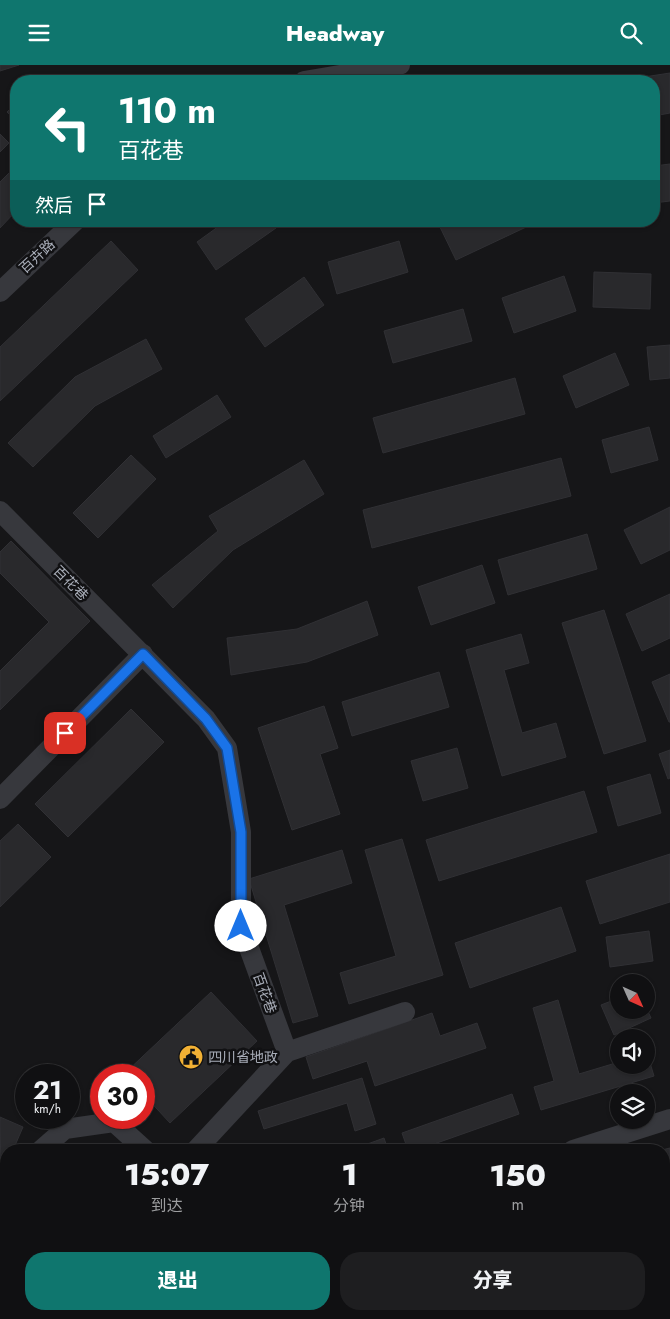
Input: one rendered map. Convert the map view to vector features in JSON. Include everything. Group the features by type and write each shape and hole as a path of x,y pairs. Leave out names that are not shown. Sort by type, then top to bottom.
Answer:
{"street":[{"path":"340,75 400,65"},
{"name":"百卉路","path":"0,292 69,227"},
{"name":"百花巷","path":"0,511 206,719 227,748 241,832 241,926 287,1052"},
{"path":"0,799 143,654"},
{"path":"202,1144 287,1052 405,1012"},
{"path":"592,1144 670,1119"},
{"path":"48,1144 66,1129 114,1123 138,1144"}],"building":[{"path":"0,65 19,65 0,71"},
{"path":"670,73 670,113 660,115 660,75 657,75"},
{"path":"0,134 9,143 0,152"},
{"path":"670,164 670,201 660,202 660,165"},
{"path":"10,172 10,217 0,228 0,182"},
{"path":"218,227 276,228 216,270 197,242"},
{"path":"440,227 526,227 456,260"},
{"path":"111,241 138,270 0,401 0,347"},
{"path":"399,241 408,272 337,294 328,262"},
{"path":"594,272 651,274 650,309 593,307"},
{"path":"564,276 576,311 514,333 502,298"},
{"path":"304,277 324,305 265,347 245,319"},
{"path":"463,309 472,341 393,363 384,331"},
{"path":"146,339 162,369 95,406 33,467 8,443 75,377"},
{"path":"670,345 670,378 650,380 647,347"},
{"path":"615,353 629,385 576,408 563,376"},
{"path":"515,378 525,414 383,453 373,418"},
{"path":"217,395 231,417 166,458 153,436"},
{"path":"649,427 658,460 611,473 602,440"},
{"path":"131,455 156,479 98,538 73,513"},
{"path":"561,458 571,496 372,548 363,510"},
{"path":"304,460 324,494 233,550 173,608 152,585 218,531 209,516"},
{"path":"670,507 670,550 641,564 624,530"},
{"path":"587,534 597,569 508,595 498,560"},
{"path":"11,541 90,621 0,710 0,671 49,622 0,573 0,552"},
{"path":"482,565 495,603 431,625 418,587"},
{"path":"670,594 670,638 642,651 626,614"},
{"path":"367,601 378,635 307,662 231,675 227,638 297,629"},
{"path":"604,610 646,741 604,754 562,623"},
{"path":"521,634 529,663 504,670 522,733 556,723 566,757 502,776 466,650"},
{"path":"439,672 449,707 352,736 342,702"},
{"path":"670,674 670,722 669,722 652,682"},
{"path":"324,706 338,748 320,754 340,814 292,830 258,728"},
{"path":"131,709 164,742 68,837 35,804"},
{"path":"457,748 468,788 423,801 411,761"},
{"path":"670,750 670,778 668,779 659,754"},
{"path":"650,774 661,813 618,826 607,787"},
{"path":"584,791 597,832 439,881 426,840"},
{"path":"18,824 51,857 0,907 0,841"},
{"path":"402,839 443,975 349,1004 340,973 396,956 365,850"},
{"path":"342,850 352,883 284,905 318,1016 293,1023 249,879"},
{"path":"670,854 670,902 600,924 586,881"},
{"path":"561,907 576,951 470,988 455,943"},
{"path":"649,931 653,961 610,967 606,937"},
{"name":"四川省地政","path":"211,992 257,1041 170,1123 155,1107 155,1064 135,1064"},
{"path":"558,1000 579,1074 610,1065 610,1074 653,1074 654,1076 627,1084 610,1084 610,1089 541,1110 534,1087 554,1081 533,1008"},
{"path":"610,1002 610,1019 649,1019 627,1029 611,1029 601,1005"},
{"path":"432,1013 440,1036 477,1023 486,1048 375,1086 367,1061 313,1079 306,1057"},
{"path":"362,1078 376,1124 355,1131 347,1103 264,1129 258,1111"},
{"path":"512,1094 519,1114 434,1144 406,1144 402,1133"},
{"path":"0,1117 15,1124 15,1129 22,1129 16,1144 0,1144"},
{"path":"384,1138 386,1144 368,1144"}],"place":[{"name":"四川省地政","path":"191,1057"}],"route":[{"path":"65,733 143,654 206,719 227,748 241,832 241,926"}]}
